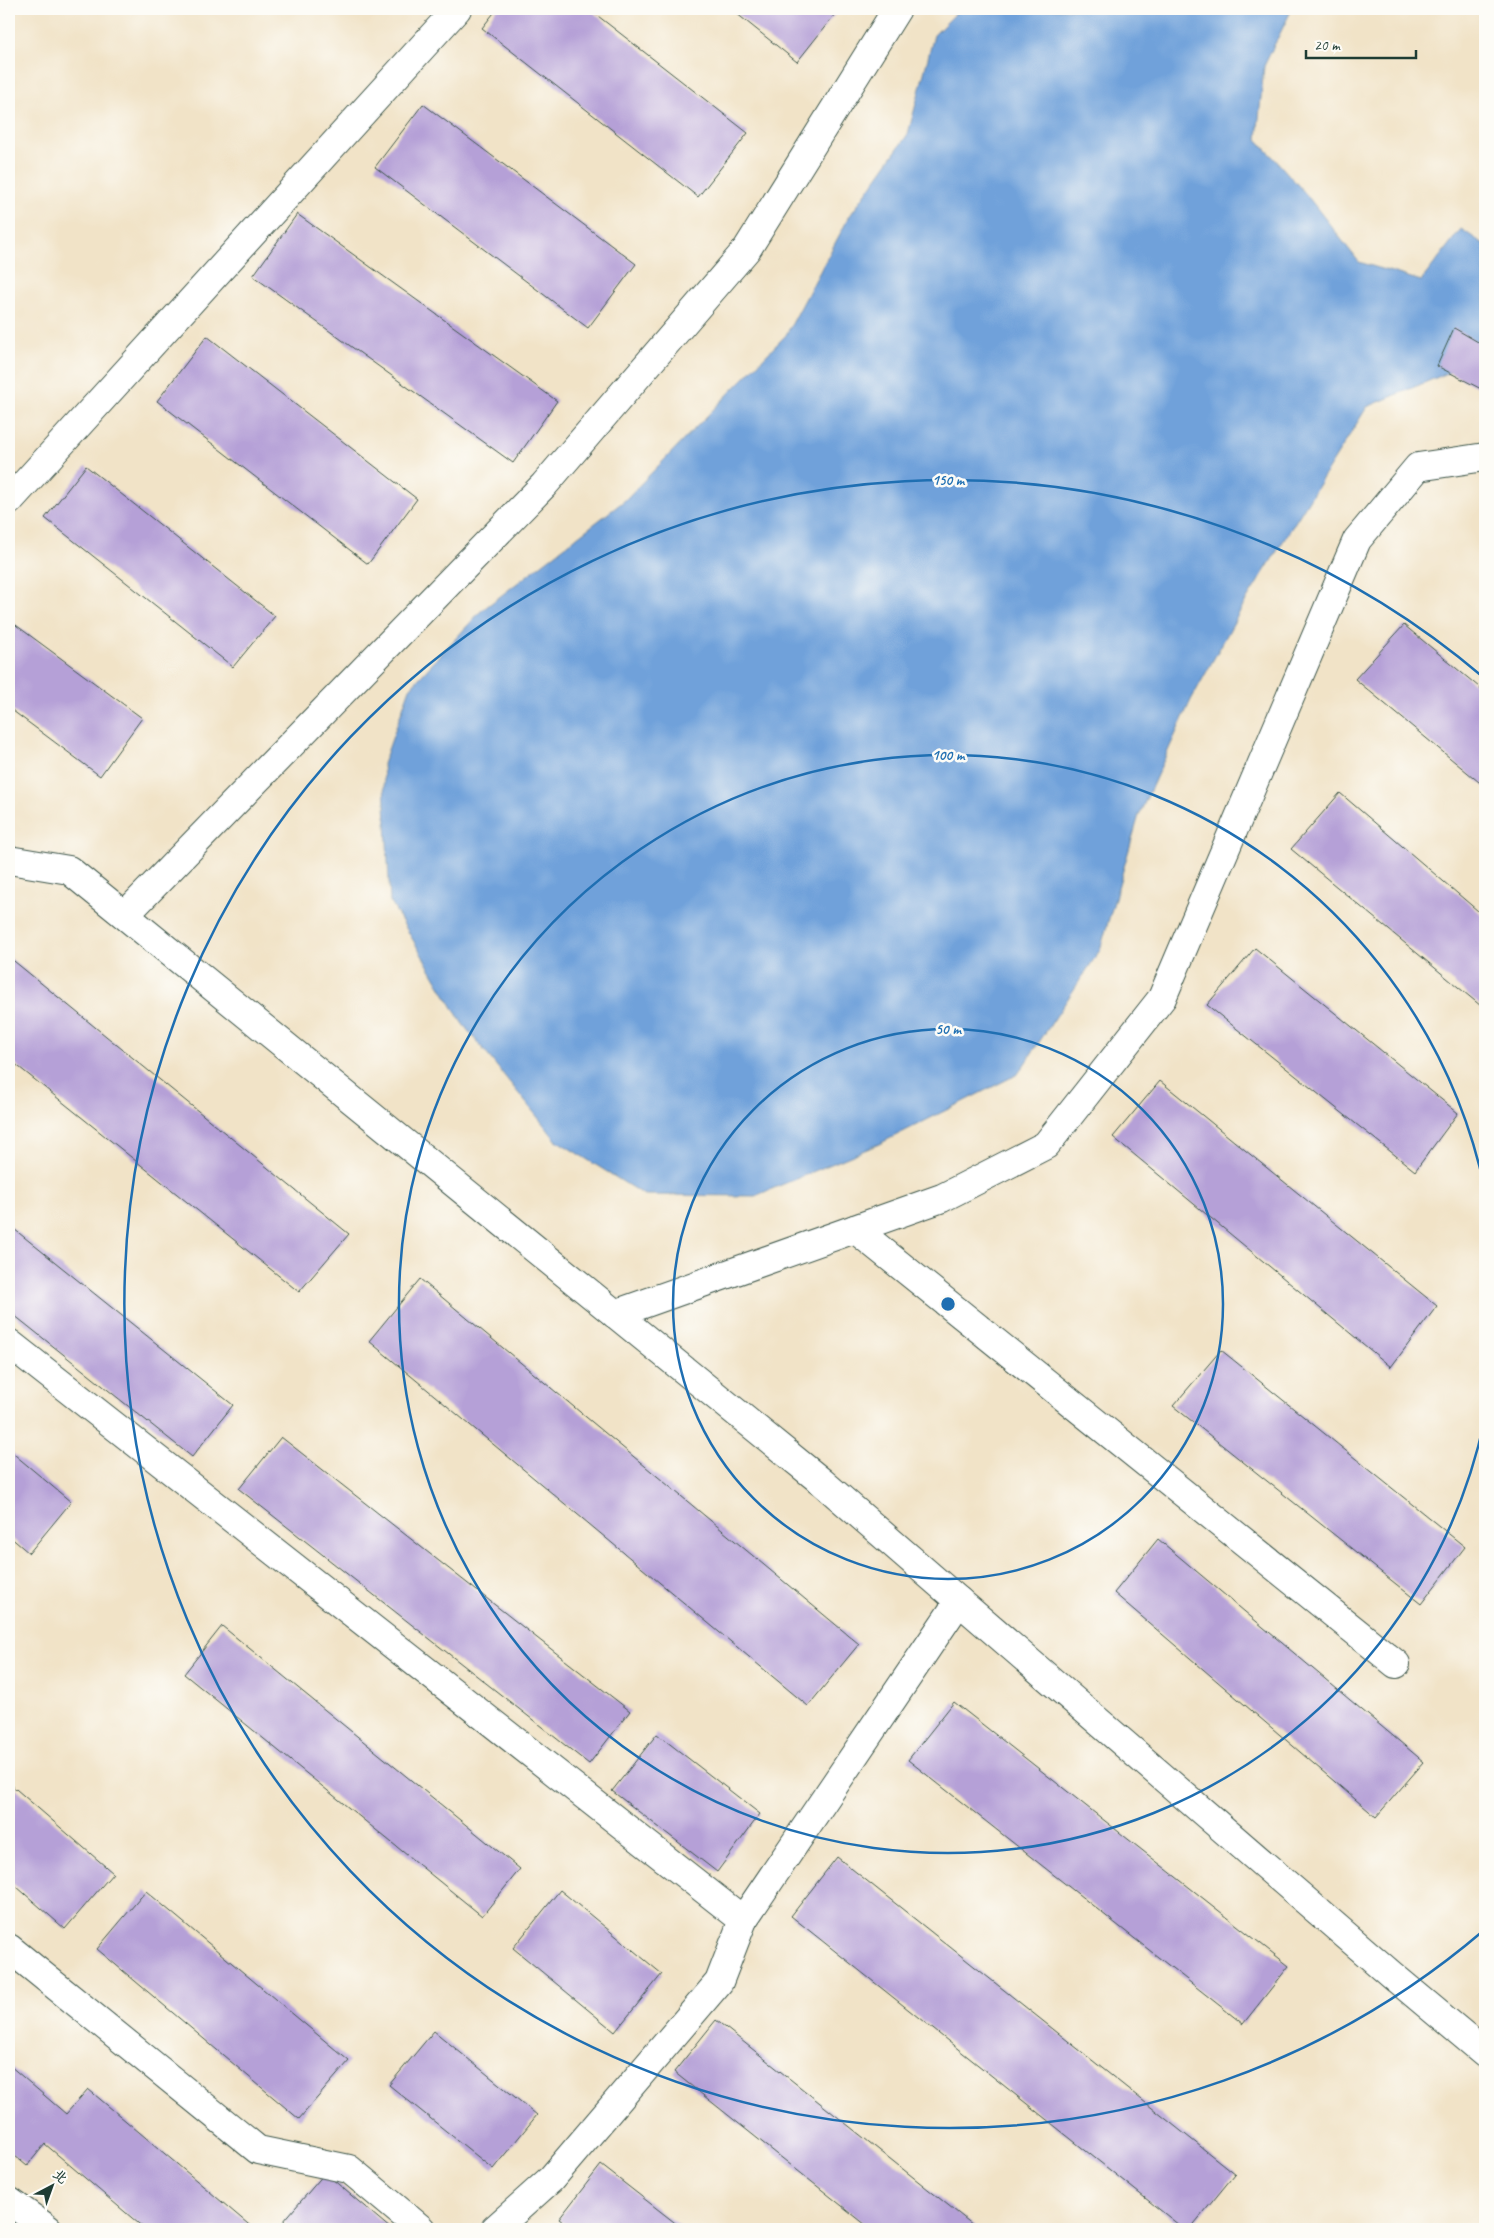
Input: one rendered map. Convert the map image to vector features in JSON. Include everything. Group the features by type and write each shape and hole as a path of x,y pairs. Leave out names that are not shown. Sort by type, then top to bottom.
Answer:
{"street":[{"path":"9,502 457,9"},
{"path":"125,915 544,485 747,249 897,9"},
{"path":"615,1314 942,1198 1046,1145 1162,998 1357,540 1418,467 1485,456"},
{"path":"9,860 69,870 125,915 822,1482 1393,1976 1485,2053"},
{"path":"855,1229 1396,1664"},
{"path":"9,1343 743,1920"},
{"path":"495,2229 551,2179 719,1982 743,1920 959,1601"},
{"path":"9,1948 258,2150 350,2169 421,2229"},
{"path":"9,2202 48,2229"}],"water":[{"path":"960,9 1292,9 1264,66 1257,139 1305,193 1359,262 1421,281 1461,229 1485,245 1485,351 1464,366 1367,407 1244,604 1191,700 1139,815 1100,950 1018,1074 879,1144 755,1196 644,1195 556,1140 462,1023 390,901 383,764 410,688 481,611 624,501 786,335 849,217 908,134 934,35"}],"building":[{"path":"497,9 589,9 748,133 698,197 482,28"},
{"path":"731,9 839,9 797,62"},
{"path":"423,104 636,264 588,328 375,167"},
{"path":"297,214 557,401 513,463 253,276"},
{"path":"1454,328 1485,346 1485,391 1437,366"},
{"path":"207,336 417,499 368,564 157,401"},
{"path":"86,466 275,616 233,667 45,518"},
{"path":"9,620 142,718 100,776 9,708"},
{"path":"1404,625 1485,692 1485,787 1355,679"},
{"path":"1340,793 1485,917 1485,1001 1481,1006 1291,849"},
{"path":"1255,948 1458,1113 1415,1171 1207,1005"},
{"path":"9,957 349,1234 299,1292 9,1059"},
{"path":"1160,1081 1437,1306 1391,1367 1113,1137"},
{"path":"9,1225 233,1405 192,1457 9,1311"},
{"path":"420,1279 859,1644 808,1706 369,1341"},
{"path":"1221,1350 1465,1547 1421,1604 1173,1406"},
{"path":"281,1437 630,1711 589,1764 239,1489"},
{"path":"9,1450 71,1502 29,1553 9,1536"},
{"path":"1158,1539 1424,1762 1376,1817 1114,1593"},
{"path":"222,1626 520,1869 482,1916 184,1674"},
{"path":"954,1702 1289,1966 1243,2024 908,1760"},
{"path":"657,1734 760,1814 717,1872 612,1791"},
{"path":"9,1783 113,1873 65,1929 9,1880"},
{"path":"837,1857 1235,2174 1190,2229 1184,2229 791,1916"},
{"path":"560,1890 662,1974 615,2032 513,1948"},
{"path":"146,1891 349,2061 299,2119 97,1949"},
{"path":"716,2020 978,2229 871,2229 674,2072"},
{"path":"434,2031 537,2115 493,2169 389,2085"},
{"path":"9,2065 66,2114 88,2089 254,2229 145,2229 45,2144 27,2166 9,2151"},
{"path":"601,2165 683,2229 572,2229 559,2219"},
{"path":"325,2173 391,2229 292,2229 283,2222"}]}
